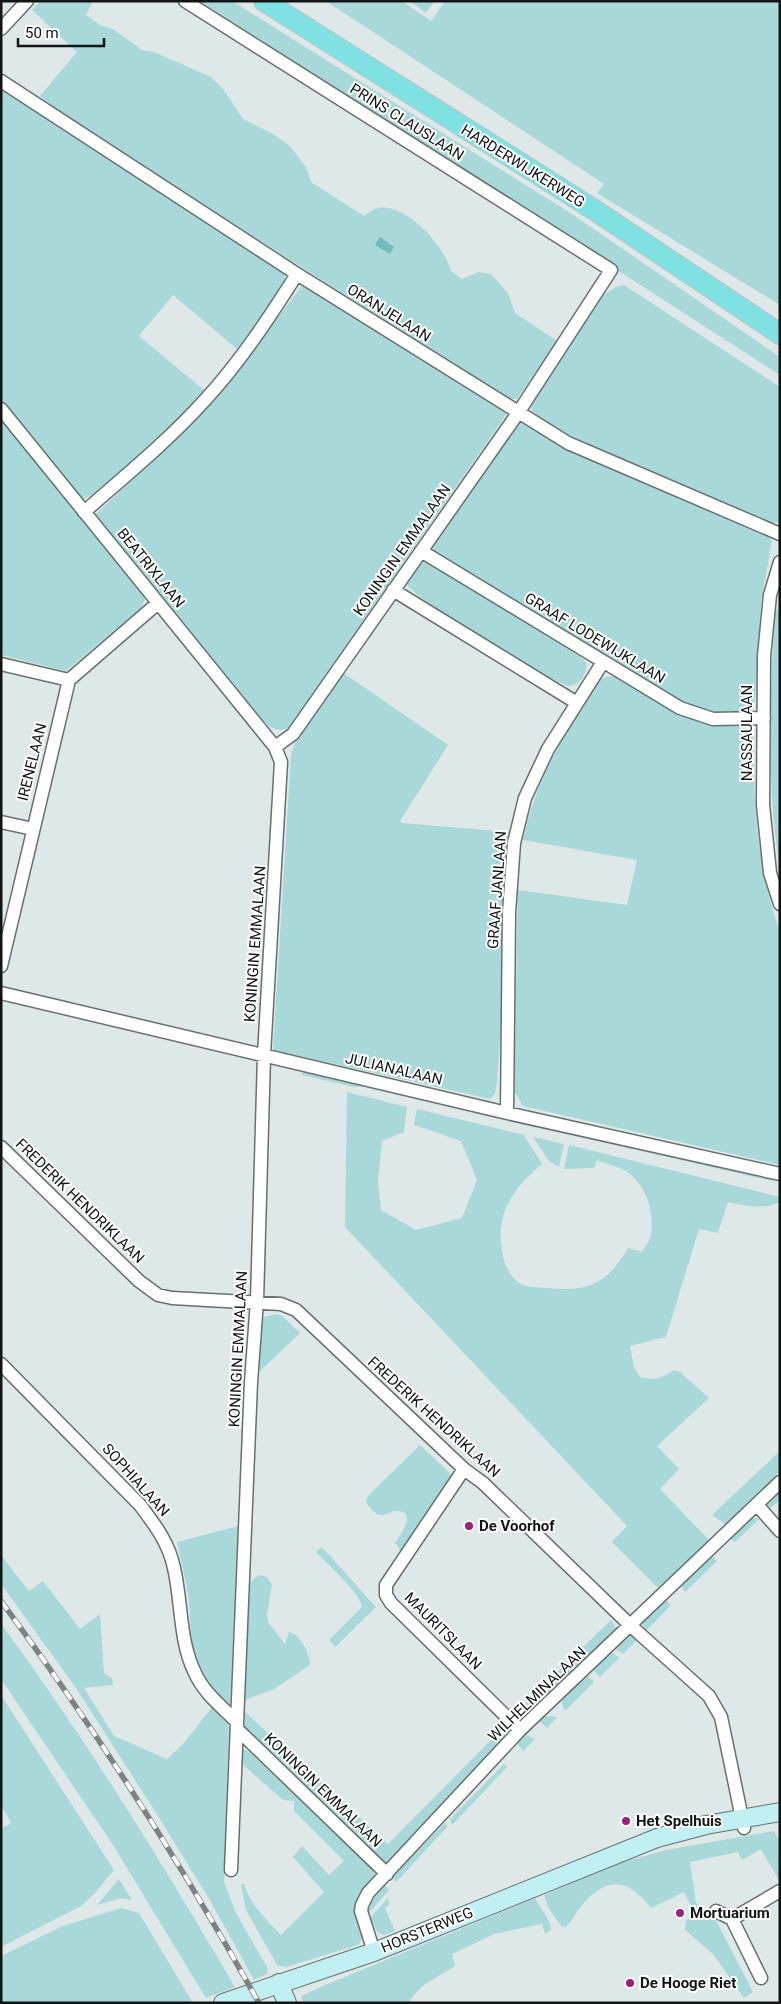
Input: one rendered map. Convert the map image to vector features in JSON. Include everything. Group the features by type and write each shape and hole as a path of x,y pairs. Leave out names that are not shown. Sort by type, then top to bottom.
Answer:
{"main road":[{"name":"HARDERWIJKERWEG","path":"264,1 596,212 780,334"},
{"name":"HARDERWIJKERWEG","path":"285,1 780,318"},
{"name":"HORSTERWEG","path":"223,2003 374,1952 629,1849 682,1831 779,1816"},
{"path":"279,1983 287,2003"}],"street":[{"path":"1,28 27,1"},
{"name":"PRINS CLAUSLAAN","path":"186,1 611,270"},
{"name":"ORANJELAAN","path":"1,81 297,274 568,444 780,534"},
{"name":"KONINGIN EMMALAAN","path":"231,1870 251,1382 257,1301 264,1055 281,773 281,762 276,747 293,734 518,413 611,270"},
{"path":"84,512 144,461 204,401 238,361 297,274"},
{"name":"BEATRIXLAAN","path":"1,409 276,747"},
{"name":"GRAAF LODEWIJKLAAN","path":"421,551 680,708 713,719 764,718"},
{"name":"NASSAULAAN","path":"780,562 764,656 763,805 770,873 780,904"},
{"path":"393,590 577,703"},
{"path":"1,664 69,680 158,603"},
{"name":"GRAAF JANLAAN","path":"507,1112 509,913 514,843 524,798 548,749 603,662"},
{"name":"IRENELAAN","path":"1,966 69,680"},
{"path":"1,822 33,829"},
{"name":"JULIANALAAN","path":"1,993 780,1174"},
{"name":"FREDERIK HENDRIKLAAN","path":"1,1147 139,1281 158,1295 172,1298 257,1301 281,1304 296,1310 464,1469 484,1483 631,1626 695,1683 716,1706 721,1717 743,1823"},
{"name":"SOPHIALAAN","path":"1,1364 140,1505 160,1531 174,1568 186,1646 194,1672 206,1691 237,1725"},
{"name":"MAURITSLAAN","path":"464,1469 386,1585 386,1595 391,1603 520,1730"},
{"name":"WILHELMINALAAN","path":"374,1952 364,1921 362,1905 368,1893 520,1730 780,1482"},
{"path":"757,1505 780,1530"},
{"name":"KONINGIN EMMALAAN","path":"237,1725 387,1874"},
{"path":"732,1919 780,1891"},
{"path":"716,1911 732,1919 761,1978"}],"shaded area":[{"path":"41,1 93,1 86,15 100,25 113,29 142,50 154,52 211,77 223,89 243,119 273,134 289,145 306,167 311,182 364,216 378,208 389,208 401,212 412,219 433,239 441,250 451,271 462,279 479,272 491,274 508,293 515,313 557,341 517,399 511,399 499,393 68,118 40,96 77,52 32,10"},
{"path":"200,1 232,1 572,214 780,357 780,375"},
{"path":"326,1 402,1 431,21 445,1 780,1 780,305 597,193 604,184"},
{"path":"409,1 435,1 426,13"},
{"path":"1,90 287,272 282,288 237,349 173,295 139,336 204,390 129,467 112,482 83,499 1,400"},
{"path":"380,237 394,247 390,254 375,245"},
{"path":"305,282 508,412 298,714 287,729 281,730 271,727 260,717 95,515 190,425 223,388"},
{"path":"624,285 780,387 780,521 770,524 617,457 551,426 532,411 530,403 603,295 618,286"},
{"path":"1,419 146,596 142,607 66,671 1,655"},
{"path":"516,423 522,423 575,451 768,536 772,541 761,602 755,702 746,708 728,713 709,711 681,703 438,555 433,549 432,543"},
{"path":"419,562 432,564 582,658 587,664 582,680 572,686 567,686 507,653 431,605 414,592 405,582"},
{"path":"780,608 780,867 773,806 770,745 774,623 775,611"},
{"path":"342,672 448,745 400,821 402,823 510,832 505,864 501,1023 497,1082 495,1094 490,1099 273,1050 291,755 296,738"},
{"path":"612,676 646,694 746,722 752,732 754,738 756,812 760,852 768,893 780,932 780,1165 523,1106 514,1091 518,890 627,905 637,860 523,840 535,798 552,758 597,682 602,678"},
{"path":"303,1070 406,1094 408,1097 368,1086 354,1087 302,1075"},
{"path":"347,1092 407,1107 404,1132 382,1141 378,1181 381,1210 416,1230 462,1218 477,1180 461,1141 414,1125 417,1109 524,1135 542,1164 522,1183 508,1204 503,1215 501,1241 504,1260 509,1272 517,1282 527,1286 562,1289 586,1287 604,1278 628,1248 642,1252 649,1242 652,1217 648,1200 639,1184 623,1169 597,1160 594,1168 564,1169 569,1145 780,1197 780,1202 760,1207 728,1202 718,1233 699,1229 666,1337 630,1346 634,1367 640,1377 658,1378 674,1370 680,1372 709,1398 657,1446 679,1469 660,1489 709,1540 658,1588 612,1542 627,1526 345,1227"},
{"path":"530,1125 750,1174 780,1183"},
{"path":"533,1137 564,1144 559,1167 549,1161"},
{"path":"276,1314 282,1316 300,1333 258,1373 261,1318"},
{"path":"420,1445 454,1477 402,1552 395,1543 406,1524 406,1514 395,1511 380,1515 372,1510 366,1502 368,1496"},
{"path":"780,1451 780,1471 727,1525 712,1515"},
{"path":"780,1489 780,1500 767,1511 766,1503"},
{"path":"752,1517 759,1519 735,1542 730,1537"},
{"path":"238,1526 230,1705 215,1694 207,1684 196,1662 193,1651 188,1595 177,1542"},
{"path":"322,1547 376,1607 335,1647 329,1640 362,1607 355,1593 316,1552"},
{"path":"1,1555 29,1591 43,1581 80,1629 100,1614 104,1673 112,1678 113,1685 84,1688 114,1736 167,1759 183,1744 213,1706 229,1722 224,1882 236,1913 268,1969 267,1974 254,1980 211,1902 158,1816 76,1688 1,1584"},
{"path":"711,1555 717,1561 685,1592 680,1584"},
{"path":"259,1575 267,1577 272,1585 267,1615 268,1622 285,1644 289,1632 301,1641 307,1651 310,1665 274,1689 245,1700 249,1583"},
{"path":"665,1599 671,1605 646,1631 643,1624 645,1618"},
{"path":"611,1620 617,1630 523,1719 511,1717"},
{"path":"1,1624 94,1757 180,1894 235,1987 206,1998 113,1845 1,1679"},
{"path":"631,1635 639,1638 623,1654 614,1648 625,1636"},
{"path":"610,1651 619,1658 600,1677 592,1669"},
{"path":"586,1674 594,1682 565,1711 562,1698 586,1678"},
{"path":"1,1695 114,1870 95,1893 81,1906 1,1947 1,1829 11,1823 1,1805"},
{"path":"244,1711 388,1844 505,1726 508,1732 506,1743 386,1863 245,1730"},
{"path":"542,1717 557,1717 547,1728 539,1721"},
{"path":"524,1734 535,1739 523,1751 516,1742"},
{"path":"243,1749 250,1752 372,1867 373,1880 360,1902 357,1912 364,1936 358,1945 286,1967 277,1965 246,1910 241,1884 244,1884 260,1912 281,1935 324,1892 293,1857 302,1846 329,1875 344,1861 294,1811 294,1801 283,1800 242,1764"},
{"path":"504,1764 507,1767 452,1825 450,1819"},
{"path":"446,1822 447,1827 396,1882 392,1877"},
{"path":"774,1831 780,1842 780,1882 761,1849 742,1860 738,1852 690,1862 696,1903 713,1914 753,1992 744,1998 713,1954 685,1930 686,1920 692,1918 690,1904 684,1892 651,1908 642,1898 626,1886 618,1884 609,1885 591,1895 566,1927 561,1926 549,1909 544,1895 620,1863 666,1850"},
{"path":"119,1879 132,1900 121,1898 97,1905"},
{"path":"385,1885 389,1890 368,1914 370,1903"},
{"path":"388,1898 390,1904 385,1908 395,1931 384,1935 378,1933 370,1918"},
{"path":"535,1898 550,1923 551,1930 545,1934 542,1924 494,1934 452,1954 455,1966 423,1986 409,2003 304,2003 301,1996"},
{"path":"121,1908 139,1913 193,2003 1,2003 1,1956 63,1926"}],"railway":[{"path":"1,1601 104,1748 168,1848 259,2003"}],"place":[{"name":"De Voorhof","path":"469,1526"},
{"name":"Het Spelhuis","path":"626,1821"},
{"name":"Mortuarium","path":"680,1913"},
{"name":"De Hooge Riet","path":"630,1983"}]}
